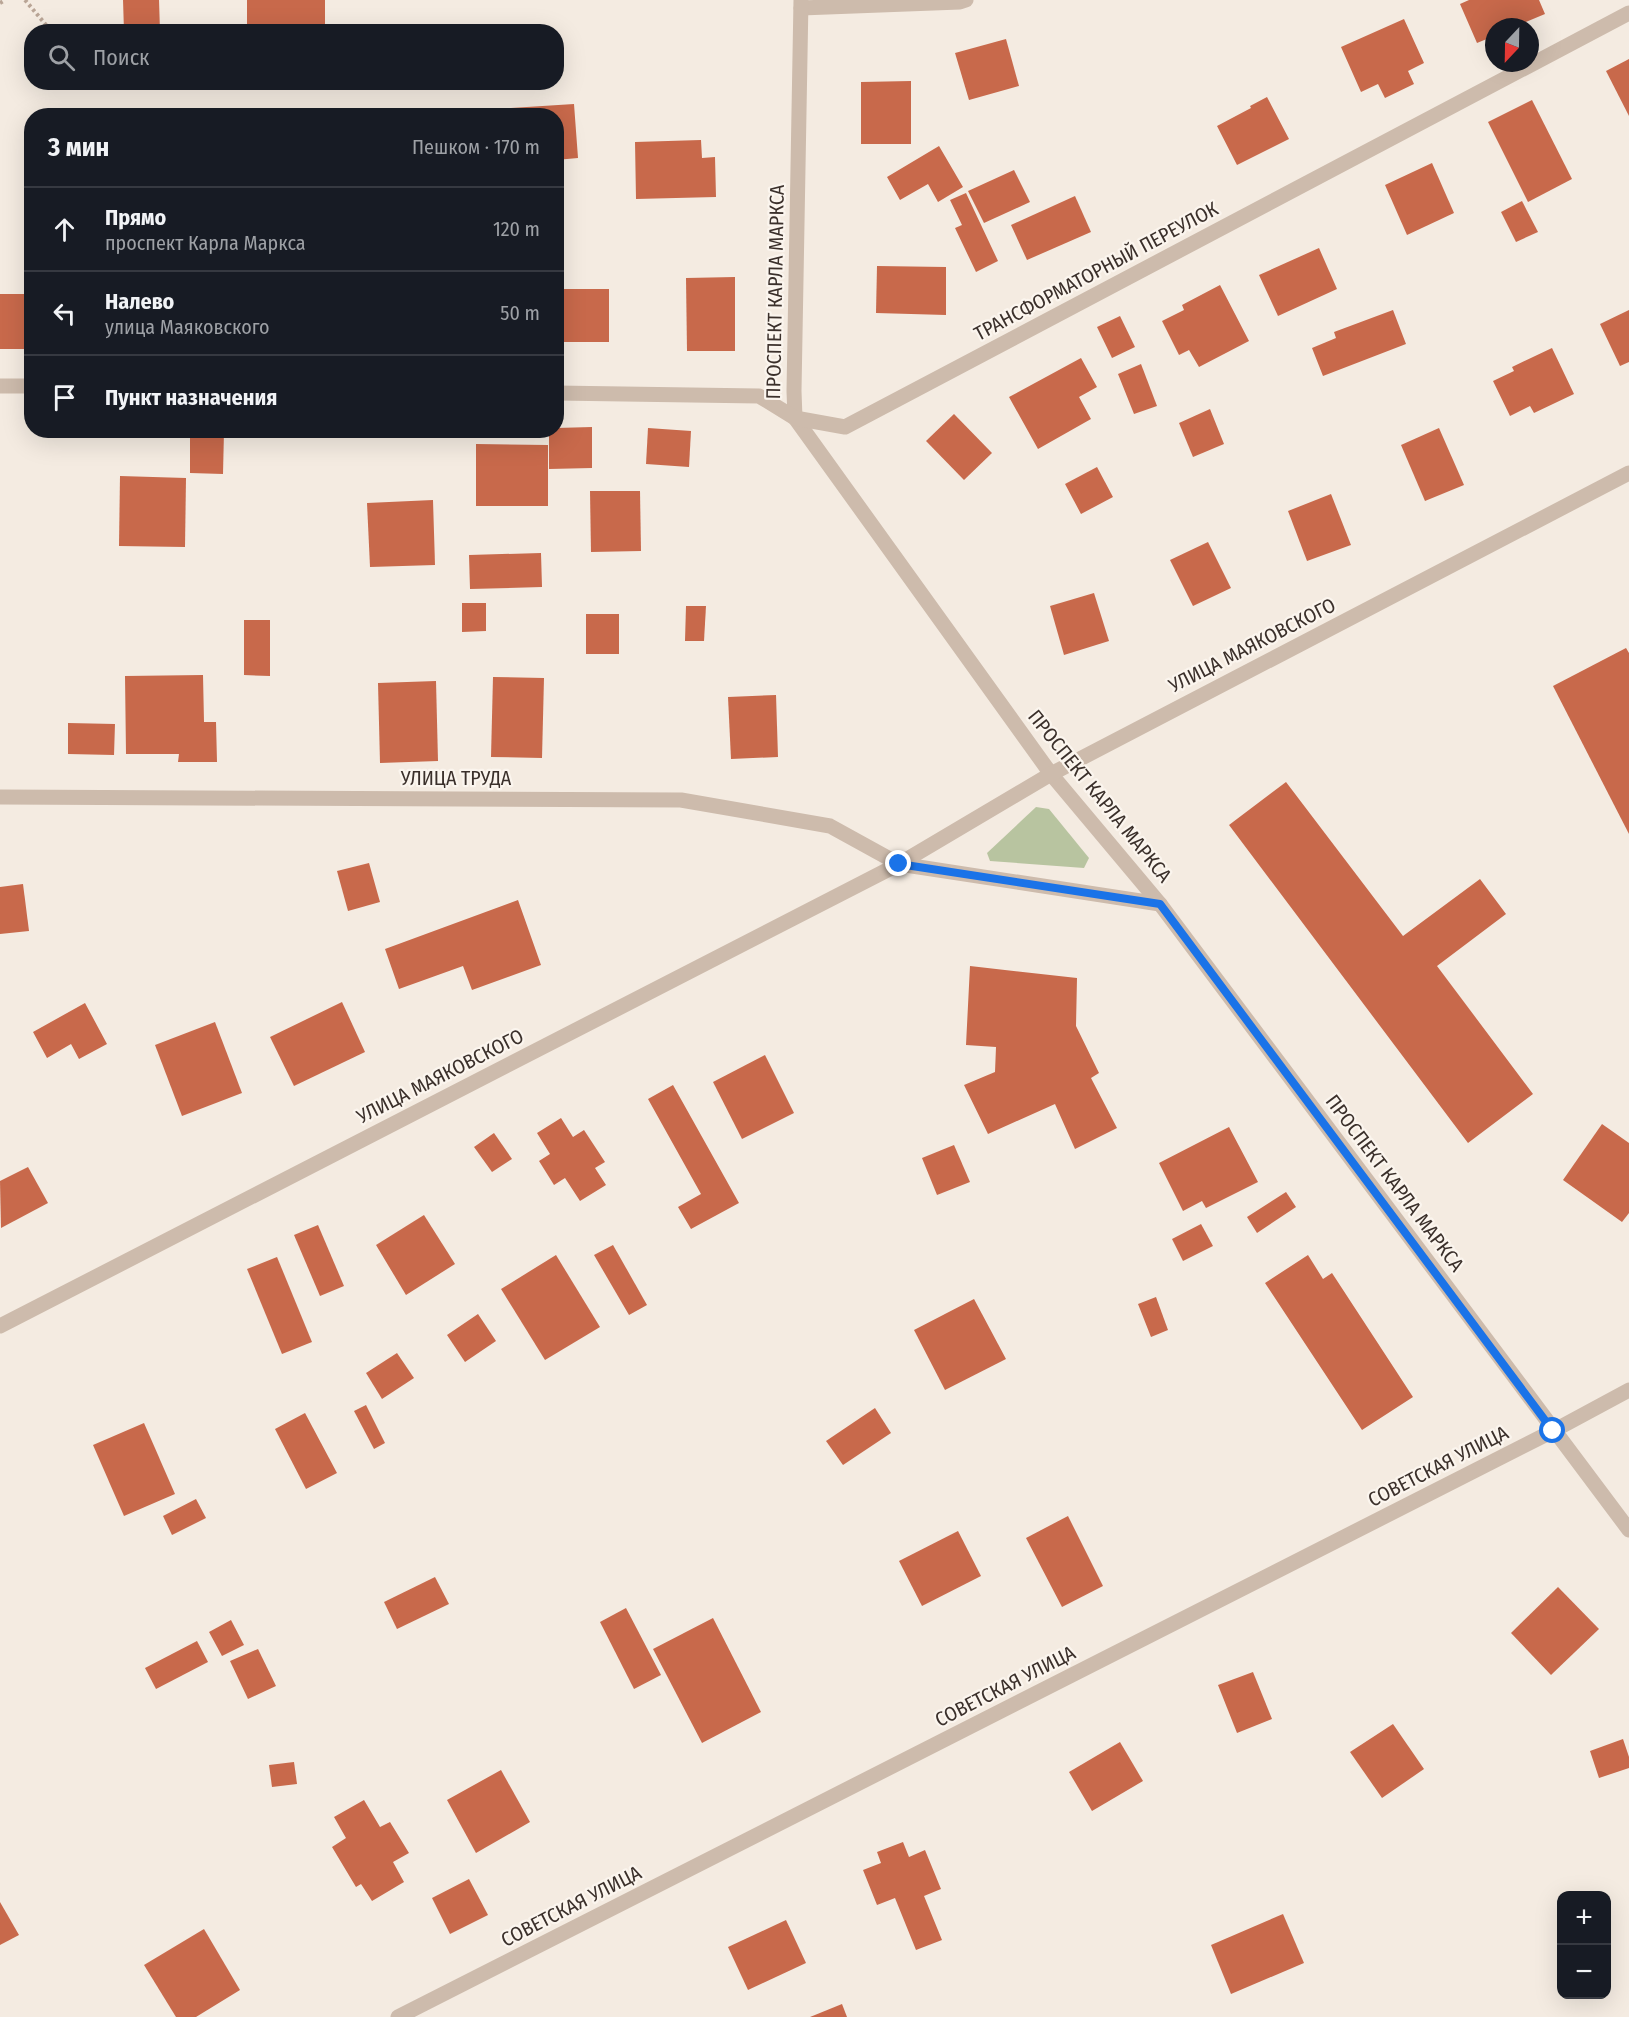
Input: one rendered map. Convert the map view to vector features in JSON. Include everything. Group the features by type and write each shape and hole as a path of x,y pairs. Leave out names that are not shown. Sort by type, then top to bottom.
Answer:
{"street":[{"path":"801,4 960,2 966,0"},
{"name":"ПРОСПЕКТ КАРЛА МАРКСА","path":"801,4 795,418 1051,774 1160,904 1629,1530"},
{"name":"ТРАНСФОРМАТОРНЫЙ ПЕРЕУЛОК","path":"564,393 759,396 795,418 845,427 1629,13"},
{"path":"0,386 24,386"},
{"name":"УЛИЦА МАЯКОВСКОГО","path":"0,1326 899,864 1051,774 1629,473"},
{"name":"УЛИЦА ТРУДА","path":"0,797 681,800 830,826 899,864"},
{"path":"899,864 1160,904"},
{"name":"СОВЕТСКАЯ УЛИЦА","path":"398,2017 1553,1431 1629,1390"}],"path":[{"path":"0,3 5,0"},
{"path":"25,0 45,24"}],"green space":[{"path":"1036,807 1049,809 1089,858 1084,868 990,861 987,853"}],"building":[{"path":"123,0 159,0 160,24 124,24"},
{"path":"247,0 325,0 325,24 247,24"},
{"path":"1469,0 1539,0 1545,14 1535,18 1485,18 1485,40 1477,43 1460,4"},
{"path":"1404,19 1424,63 1408,71 1414,84 1385,98 1378,84 1361,92 1341,47"},
{"path":"1006,39 1019,86 969,100 955,53"},
{"path":"1629,59 1629,116 1606,71"},
{"path":"911,81 911,144 861,144 861,82"},
{"path":"1267,97 1289,139 1237,165 1217,126"},
{"path":"1532,100 1572,179 1528,202 1488,122"},
{"path":"574,104 578,158 564,159 564,108 511,108"},
{"path":"701,140 702,158 715,157 716,197 636,199 635,142"},
{"path":"939,146 963,187 938,202 928,184 900,200 887,177"},
{"path":"1432,163 1454,213 1407,235 1385,185"},
{"path":"1014,170 1030,202 984,223 968,191"},
{"path":"966,193 998,261 976,272 955,228 962,225 950,200"},
{"path":"1075,196 1091,232 1027,260 1011,225"},
{"path":"1522,201 1538,232 1516,242 1501,212"},
{"path":"1319,248 1337,289 1278,316 1259,275"},
{"path":"877,266 946,267 946,315 876,313"},
{"path":"735,277 735,351 687,351 686,278"},
{"path":"1220,285 1249,341 1199,367 1189,350 1179,355 1162,321 1184,310 1182,305"},
{"path":"564,289 609,289 609,342 564,342"},
{"path":"0,294 24,294 24,349 0,349"},
{"path":"1393,310 1406,344 1323,376 1312,348 1336,338 1334,332"},
{"path":"1629,310 1629,362 1620,366 1600,324"},
{"path":"1120,316 1135,347 1112,358 1097,327"},
{"path":"1552,348 1574,394 1534,413 1530,406 1510,416 1493,381 1514,371 1512,367"},
{"path":"1081,358 1097,387 1079,397 1091,419 1038,449 1009,397"},
{"path":"1141,364 1157,406 1134,414 1118,374"},
{"path":"1210,409 1224,444 1193,457 1179,423"},
{"path":"954,414 992,453 964,480 926,441"},
{"path":"592,427 592,468 549,469 549,438 564,438 564,428"},
{"path":"648,428 691,431 689,467 646,464"},
{"path":"1439,428 1464,485 1425,501 1401,445"},
{"path":"190,438 224,438 223,474 190,473"},
{"path":"476,444 548,445 548,506 476,506"},
{"path":"1097,467 1113,497 1081,514 1065,484"},
{"path":"120,476 186,478 185,547 119,546"},
{"path":"590,491 640,491 641,551 591,552"},
{"path":"1331,494 1351,545 1307,561 1288,511"},
{"path":"433,500 435,565 370,567 367,503"},
{"path":"1208,542 1231,588 1193,606 1170,560"},
{"path":"541,553 542,587 470,589 469,555"},
{"path":"1094,593 1109,641 1064,655 1050,606"},
{"path":"462,603 486,603 486,631 462,632"},
{"path":"686,606 706,606 704,641 685,641"},
{"path":"586,614 619,614 619,654 586,654"},
{"path":"244,620 270,620 270,676 244,675"},
{"path":"1626,648 1629,653 1629,834 1553,686"},
{"path":"203,675 204,722 216,722 217,762 178,762 179,754 126,754 125,676"},
{"path":"493,677 544,678 542,758 491,757"},
{"path":"436,681 438,761 380,763 378,683"},
{"path":"776,695 778,757 731,759 728,697"},
{"path":"68,723 115,724 114,755 68,754"},
{"path":"1286,782 1403,936 1480,879 1506,914 1437,966 1533,1094 1468,1143 1229,825"},
{"path":"369,863 380,902 348,911 337,871"},
{"path":"23,884 29,931 0,934 0,887"},
{"path":"518,900 541,965 472,990 463,966 399,989 385,949"},
{"path":"970,966 1077,978 1076,1026 1099,1073 1091,1078 1117,1128 1075,1149 1055,1104 988,1134 964,1085 995,1072 996,1047 966,1045"},
{"path":"342,1002 365,1052 294,1086 270,1037"},
{"path":"85,1003 107,1044 79,1059 71,1044 47,1058 33,1032"},
{"path":"215,1022 242,1093 182,1116 155,1045"},
{"path":"765,1055 794,1113 742,1139 713,1082"},
{"path":"673,1085 739,1203 691,1229 678,1207 701,1194 648,1099"},
{"path":"561,1118 573,1137 584,1130 605,1162 595,1168 606,1185 580,1201 565,1178 554,1185 539,1161 550,1154 537,1133"},
{"path":"1602,1124 1629,1143 1629,1213 1622,1222 1563,1180"},
{"path":"1229,1127 1258,1182 1206,1208 1202,1201 1183,1211 1159,1163"},
{"path":"494,1133 512,1159 492,1172 474,1147"},
{"path":"954,1145 970,1182 937,1195 922,1158"},
{"path":"28,1167 48,1203 1,1228 0,1181"},
{"path":"1286,1192 1296,1207 1257,1233 1247,1217"},
{"path":"424,1215 455,1264 406,1295 376,1245"},
{"path":"1201,1224 1213,1246 1183,1261 1172,1239"},
{"path":"318,1225 344,1286 320,1296 294,1235"},
{"path":"613,1245 647,1305 629,1315 594,1255"},
{"path":"556,1255 600,1327 545,1360 501,1289"},
{"path":"1308,1255 1323,1279 1332,1273 1413,1397 1362,1430 1265,1283"},
{"path":"277,1257 312,1342 282,1354 247,1269"},
{"path":"1156,1297 1168,1330 1151,1337 1138,1304"},
{"path":"974,1299 1006,1359 945,1390 914,1330"},
{"path":"478,1314 496,1341 465,1362 447,1335"},
{"path":"397,1353 414,1378 382,1399 366,1373"},
{"path":"366,1405 385,1443 374,1449 354,1411"},
{"path":"875,1408 891,1433 843,1465 826,1441"},
{"path":"305,1413 337,1473 306,1489 275,1429"},
{"path":"144,1423 175,1494 124,1516 93,1445"},
{"path":"196,1499 206,1518 172,1535 163,1516"},
{"path":"1068,1516 1103,1586 1062,1607 1026,1538"},
{"path":"958,1531 981,1576 922,1606 899,1561"},
{"path":"435,1577 449,1604 397,1629 384,1602"},
{"path":"1558,1587 1599,1629 1551,1675 1511,1633"},
{"path":"626,1608 661,1675 634,1689 600,1622"},
{"path":"713,1618 761,1712 702,1743 653,1649"},
{"path":"231,1620 244,1645 222,1656 209,1632"},
{"path":"197,1641 208,1662 156,1689 145,1668"},
{"path":"258,1649 276,1686 248,1699 230,1661"},
{"path":"1253,1672 1272,1719 1237,1733 1218,1685"},
{"path":"1393,1724 1424,1769 1382,1798 1350,1752"},
{"path":"1623,1739 1629,1757 1629,1768 1599,1778 1590,1751"},
{"path":"1120,1742 1143,1781 1092,1811 1069,1772"},
{"path":"294,1762 297,1784 272,1787 269,1765"},
{"path":"501,1770 530,1822 476,1853 447,1800"},
{"path":"364,1800 380,1827 390,1822 409,1853 393,1862 404,1882 372,1901 361,1884 356,1887 332,1847 346,1838 334,1817"},
{"path":"903,1842 909,1857 925,1850 941,1889 924,1896 942,1940 916,1950 895,1898 877,1905 863,1870 881,1863 877,1852"},
{"path":"469,1879 488,1915 450,1934 432,1898"},
{"path":"0,1902 19,1935 0,1945"},
{"path":"1283,1914 1304,1963 1231,1994 1211,1945"},
{"path":"786,1920 806,1963 748,1990 728,1947"},
{"path":"204,1929 240,1990 196,2017 176,2017 144,1965"},
{"path":"842,2004 847,2017 810,2017"}],"route":[{"path":"899,864 1160,904 1553,1431"}]}
